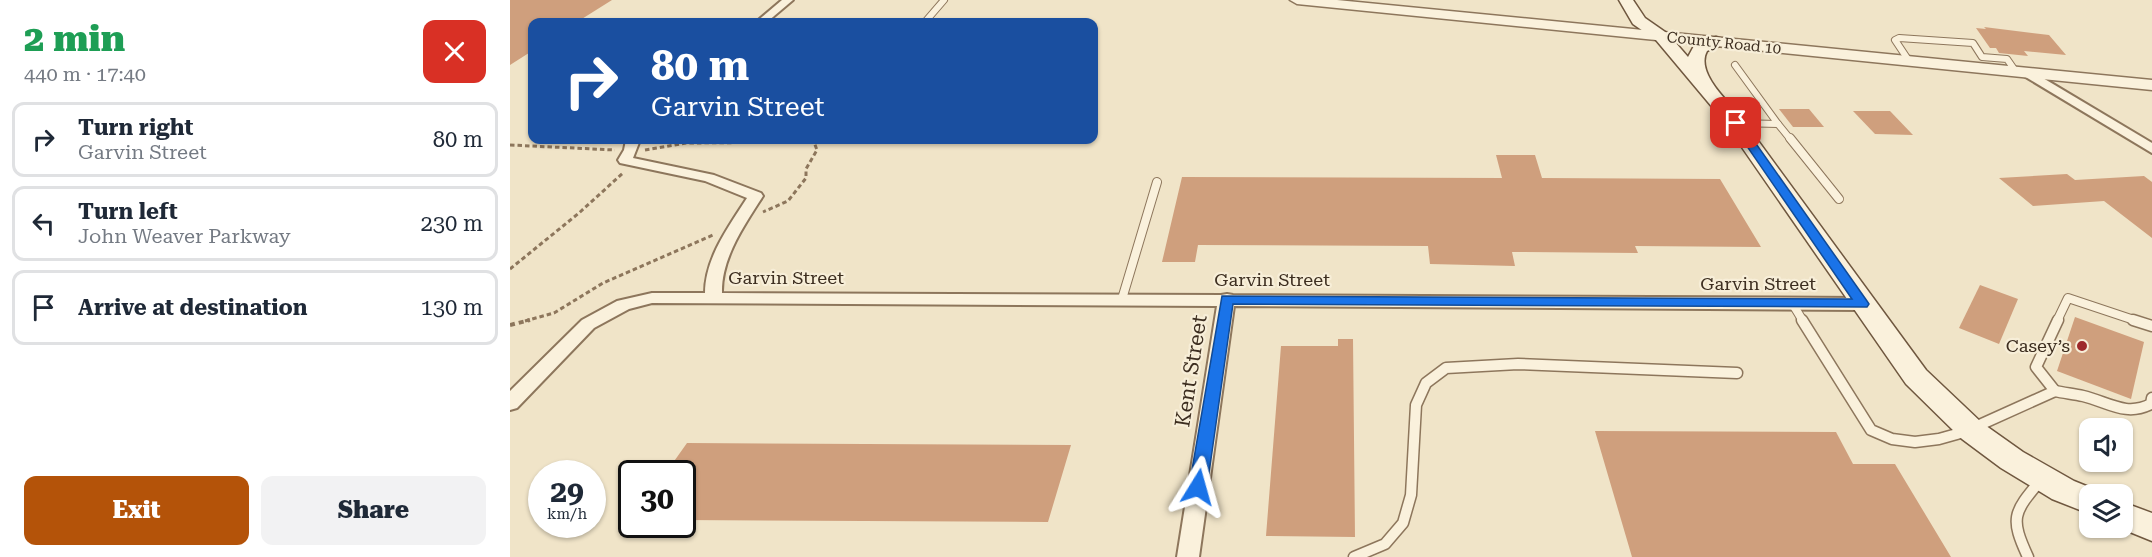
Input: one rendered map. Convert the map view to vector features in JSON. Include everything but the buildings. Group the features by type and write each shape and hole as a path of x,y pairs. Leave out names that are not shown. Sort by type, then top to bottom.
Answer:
{"main road":[{"path":"1626,0 1640,21 1662,37 1736,123 1862,304 1916,377 1972,431 2043,478 2079,496"},
{"path":"1639,0 1655,21 1662,37"},
{"path":"1702,81 1695,59 1696,50 1700,46 1716,42"},
{"path":"2133,519 2152,527"}],"street":[{"path":"766,18 788,0"},
{"name":"County Road 10","path":"1297,0 2152,85"},
{"path":"2022,72 2152,149"},
{"path":"632,151 756,196 718,261 712,287 714,297"},
{"name":"Garvin Street","path":"510,403 588,324 623,305 652,297 1862,304"},
{"name":"Kent Street","path":"1188,557 1227,299"}],"lane":[{"path":"928,18 944,0"},
{"path":"1909,61 1895,40 1899,38 1972,43 1982,57 2007,59 2022,72"},
{"path":"1735,65 1778,124 1839,199"},
{"path":"1736,123 1778,124"},
{"path":"1122,299 1157,182"},
{"path":"2055,391 2036,366 2068,298 2152,326"},
{"path":"1792,303 1871,430 1882,437 1902,442 1935,439 1972,431 2055,391 2132,411 2144,410 2151,404 2152,398"},
{"path":"1354,557 1370,554 1392,541 1404,519 1413,492 1415,406 1425,382 1446,368 1493,363 1737,373"},
{"path":"2028,557 2015,529 2018,507 2043,478"}],"path":[{"path":"510,145 632,151 680,144"},
{"path":"510,325 554,313 603,283 788,201 806,178 806,169 817,150 815,144"},
{"path":"510,269 579,213 632,151 649,149"}],"place":[{"name":"Casey’s","path":"2082,346"}],"route":[{"path":"1198,487 1227,299 1862,304 1736,123"}]}
